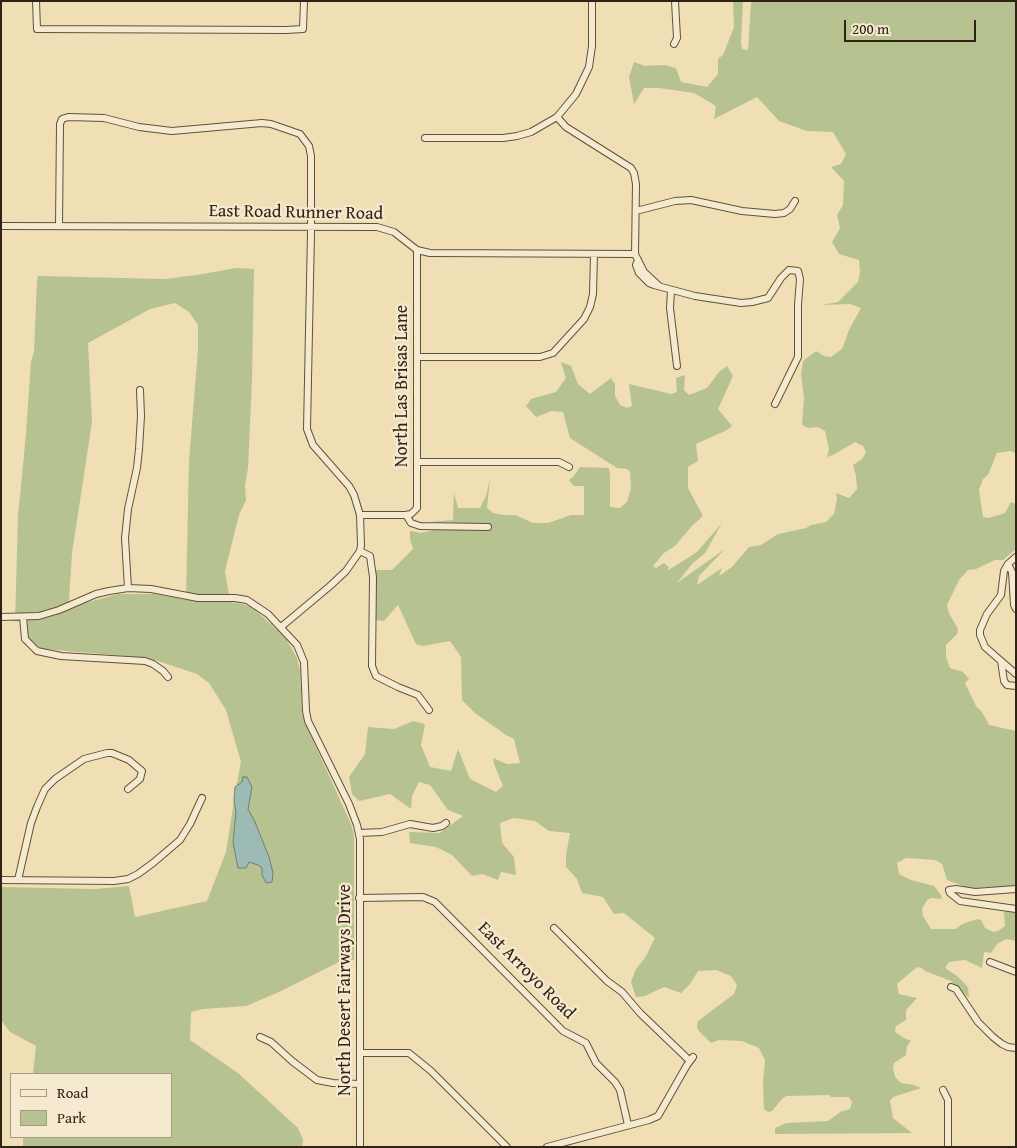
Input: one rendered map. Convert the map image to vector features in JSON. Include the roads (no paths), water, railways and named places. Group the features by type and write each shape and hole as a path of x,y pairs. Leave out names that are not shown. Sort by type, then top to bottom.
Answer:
{"street":[{"path":"36,1 37,29 303,29 304,1"},
{"path":"425,138 510,137 531,132 557,117 576,94 589,67 592,46 592,1"},
{"path":"674,44 678,38 675,1"},
{"path":"59,226 60,124 62,119 79,116 104,118 139,127 178,131 262,123 281,126 300,134 305,140 310,151 307,430 313,445 351,490 357,500 360,515 360,551 352,564 337,580 281,627"},
{"path":"557,117 566,127 631,168 634,173 636,184 636,264 639,273 650,283 671,290 732,303 752,302 768,298 781,278 789,270 798,271 800,279 798,357 775,404"},
{"path":"636,211 675,201 691,200 775,214 784,213 790,209 795,201"},
{"name":"East Road Runner Road","path":"1,226 384,228 399,235 417,250"},
{"path":"417,250 430,253 594,254 637,257"},
{"name":"North Las Brisas Lane","path":"406,515 411,514 417,508 417,250"},
{"path":"417,357 540,357 553,353 584,319 590,307 594,294 594,254"},
{"path":"671,290 670,308 676,366"},
{"path":"128,588 125,538 128,509 138,457 141,416 140,390"},
{"path":"417,462 559,462 569,466"},
{"path":"360,515 406,515 411,523 420,526 488,527"},
{"path":"360,551 370,556 373,577 372,666 376,676 418,695 429,710"},
{"path":"1016,557 1008,564 1004,571 1001,595 987,614 980,630 981,639 985,647 1016,674"},
{"path":"1008,564 1012,572 1016,609"},
{"name":"North Desert Fairways Drive","path":"1,616 23,617 50,613 96,594 128,588 151,589 198,598 244,599 258,606 281,627 302,654 305,670 305,698 308,721 349,804 359,833 360,1147"},
{"path":"23,617 26,639 37,651 61,656 145,661 153,664 168,677"},
{"path":"1001,661 1004,681 1007,685 1016,686"},
{"path":"18,880 31,823 45,789 55,779 84,759 112,753 129,760 142,771 140,779 128,790"},
{"path":"1,880 114,881 128,879 154,863 180,840 202,798"},
{"path":"359,833 382,832 410,824 433,828 446,823"},
{"path":"1016,889 975,892 956,889 949,890 960,901 1016,909"},
{"name":"East Arroyo Road","path":"360,898 423,897 435,902 563,1031 586,1043 596,1063 615,1082 620,1090 628,1125"},
{"path":"547,1147 658,1116 692,1059 640,1013 622,992 607,981 554,928"},
{"path":"990,962 1016,972"},
{"path":"951,987 956,989 978,1022 993,1037 1008,1047 1016,1048"},
{"path":"260,1037 272,1042 292,1061 317,1080 333,1083 360,1084"},
{"path":"360,1053 408,1053 431,1071 507,1147"},
{"path":"943,1090 948,1100 948,1147"}],"water":[{"path":"243,777 247,777 252,787 248,809 269,857 273,873 272,882 266,883 262,875 262,868 258,865 249,862 246,868 238,868 233,843 236,811 234,801 235,787 242,782"}]}
